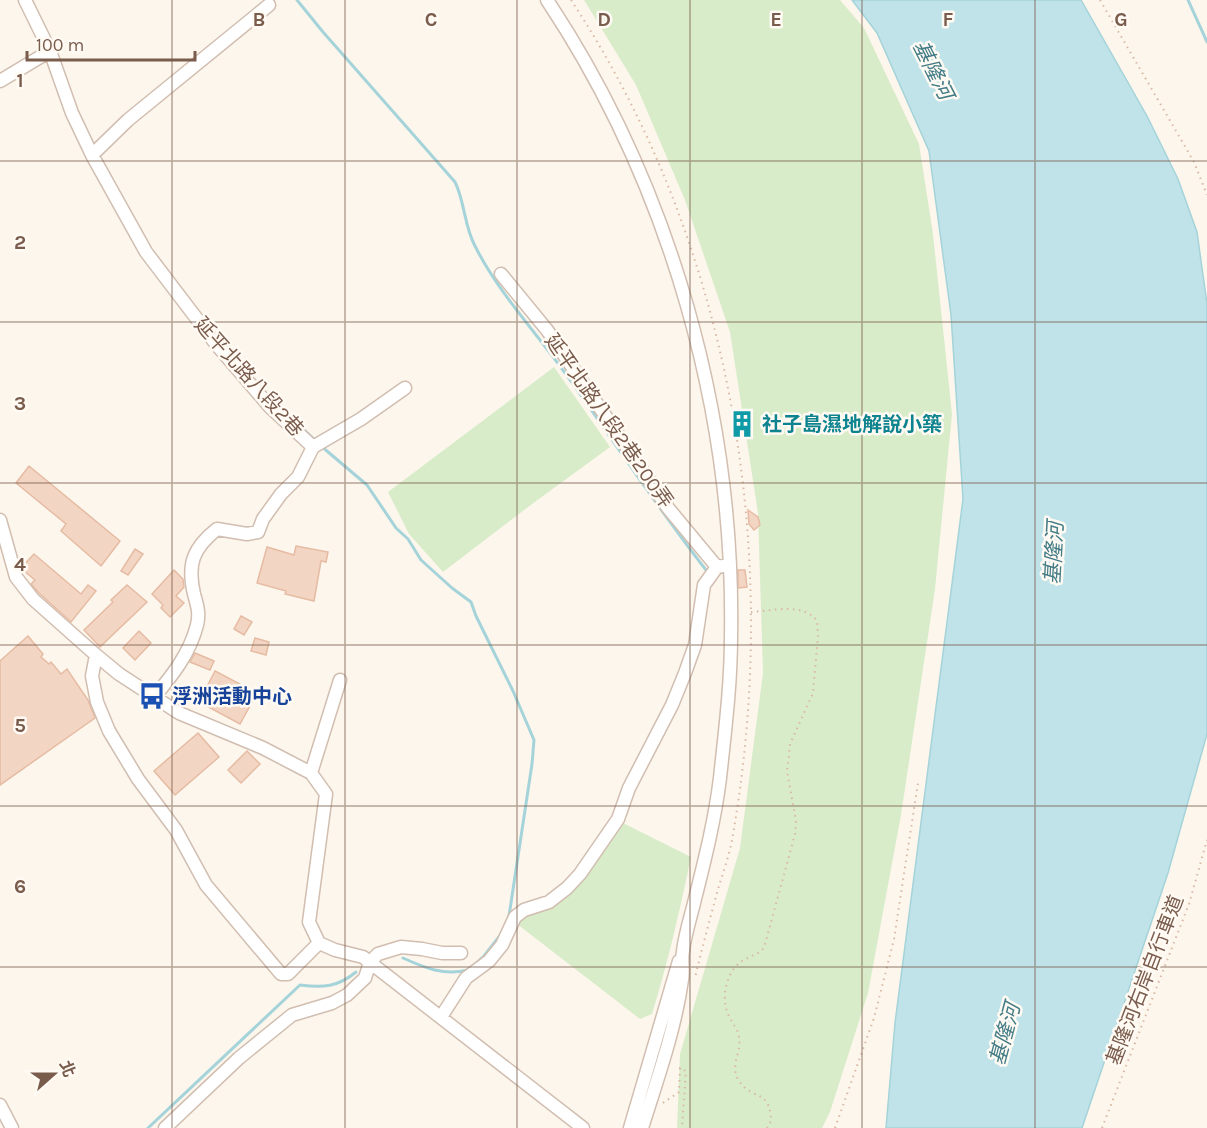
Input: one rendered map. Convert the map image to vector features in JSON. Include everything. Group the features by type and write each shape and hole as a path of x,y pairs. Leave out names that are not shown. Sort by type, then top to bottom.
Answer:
{"street":[{"name":"延平北路八段2巷","path":"25,0 50,51 72,113 92,155 146,252 187,307 270,406 313,447 298,477 280,494 263,519 258,532 247,534 217,529 194,553 190,567 199,609 197,626 174,674 154,697"},
{"path":"547,0 594,78 624,139 673,260 693,328 721,466 723,566 731,638 720,780 707,851 682,951 630,1128"},
{"path":"92,155 128,120 269,5"},
{"path":"0,81 50,51"},
{"name":"延平北路八段2巷200弄","path":"501,274 547,330 668,508 723,566"},
{"path":"313,447 361,419 405,388"},
{"path":"0,520 16,577 33,599 119,674 179,713 263,748 311,774 326,794 309,922 320,943 335,950 363,957 583,1128"},
{"path":"441,1017 466,978 489,961 502,945 514,917 535,905 549,902 567,888 580,874 618,819 628,788 672,705 686,673 695,645 704,585 723,566"},
{"path":"96,655 92,676 97,702 109,731 138,779 176,830 206,885 282,974 288,974 320,943"},
{"path":"311,774 340,680"},
{"path":"165,1128 239,1058 292,1015 332,1003 347,995 365,978 370,962 378,954 401,947 442,954 461,953"},
{"path":"642,1128 660,1073 683,978 682,951"},
{"path":"1,1105 12,1128"}],"path":[{"path":"1100,0 1194,162 1207,195"},
{"path":"751,612 795,610 807,612 817,621 818,636 813,693 790,744 788,771 796,821 783,883 765,948 760,953 739,962 726,987 725,1000 728,1015 740,1038 735,1069 739,1081 769,1103 771,1121 767,1128"},
{"path":"835,1128 874,1018 891,950 918,783"},
{"name":"基隆河右岸自行車道","path":"1102,1128 1189,904 1207,840"},
{"path":"660,1105 679,1092 680,1068 686,1071 682,1128"}],"green space":[{"path":"584,0 840,0 864,28 919,144 933,234 952,414 935,589 901,815 868,993 830,1112 822,1128 677,1128 680,1054 740,848 763,673 758,513 730,332 685,200 636,85"},
{"path":"554,367 610,447 443,572 409,534 388,492"},
{"path":"623,823 691,857 652,1014 640,1019 517,924 528,911 583,880"}],"water":[{"name":"基隆河","path":"852,0 1081,0 1147,116 1178,179 1197,232 1207,304 1207,734 1168,873 1082,1128 886,1128 895,1023 963,499 951,315 929,151 877,33"}],"building":[{"name":"社子島濕地解說小築","path":"745,415 748,432 739,433 736,417"},
{"path":"29,466 120,541 101,566 61,531 66,524 16,483"},
{"path":"748,510 758,517 760,525 754,530 749,524"},
{"path":"296,546 328,552 326,562 321,561 314,601 285,594 286,591 257,583 267,547 294,555"},
{"path":"135,549 143,554 128,575 121,571"},
{"path":"34,554 81,594 88,585 96,591 71,622 39,593 31,584 35,580 23,570 22,567"},
{"path":"174,570 183,579 184,587 176,596 184,603 170,617 161,608 163,605 152,594"},
{"path":"738,570 745,570 747,587 738,588"},
{"path":"127,585 147,602 100,647 84,630"},
{"path":"241,616 252,622 244,635 234,629"},
{"path":"139,631 151,643 135,660 123,648"},
{"path":"28,636 43,654 41,657 49,664 51,662 61,674 67,669 88,700 95,718 0,785 0,661"},
{"path":"255,638 269,642 266,655 251,651"},
{"path":"195,653 214,661 210,670 190,662"},
{"path":"215,671 257,693 240,724 199,702"},
{"path":"198,733 219,757 175,795 154,771"},
{"path":"247,751 260,764 241,783 228,770"}],"waterway":[{"path":"297,0 455,182 471,238 484,263 706,570"},
{"path":"1188,0 1207,42"},
{"path":"273,401 316,441"},
{"path":"321,446 367,485 421,560 471,602 534,740 509,916"},
{"path":"473,966 502,933"},
{"path":"403,958 427,968 443,971 468,970"},
{"path":"148,1128 300,985 330,985 343,981 356,972"}],"place":[{"name":"社子島濕地解說小築","path":"742,424"},
{"name":"浮洲活動中心","path":"152,696"}]}
